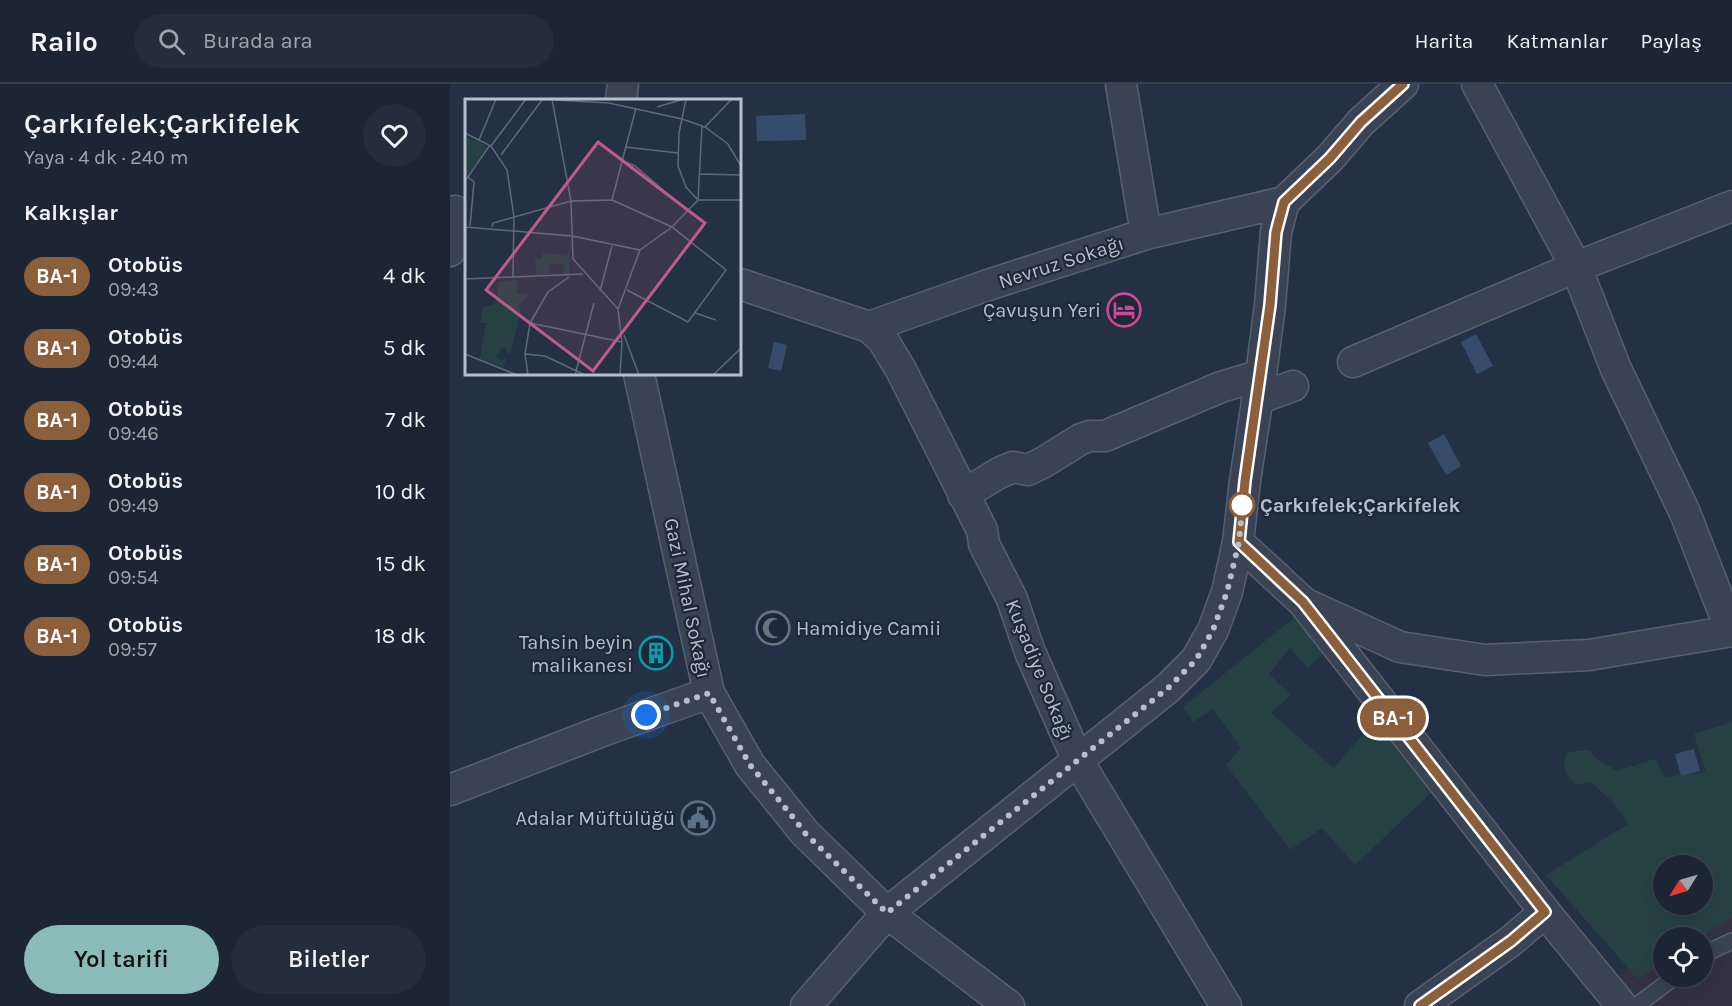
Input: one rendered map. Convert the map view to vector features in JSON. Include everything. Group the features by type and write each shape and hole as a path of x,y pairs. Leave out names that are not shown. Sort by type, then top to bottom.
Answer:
{"street":[{"path":"621,99 623,84"},
{"path":"1121,84 1146,234"},
{"path":"806,1006 887,913 1168,688 1196,660 1213,630 1239,542 1245,481 1270,305 1276,232 1284,202 1330,158 1361,122 1388,84"},
{"path":"1361,122 1403,84"},
{"path":"1303,602 1400,647 1485,660 1589,655 1732,631 1685,513 1616,369 1576,267 1477,84"},
{"name":"Nevruz Sokağı","path":"869,327 987,285 1146,234 1284,202"},
{"path":"1353,362 1576,267 1732,206"},
{"path":"450,251 457,211"},
{"path":"741,284 869,327"},
{"name":"Kuşadiye Sokağı","path":"869,327 883,340 900,370 982,530 984,544 1012,599 1030,652 1078,761 1226,1006"},
{"name":"Gazi Mihal Sokağı","path":"451,788 709,693 639,375"},
{"path":"963,495 999,472 1013,467 1028,470 1081,439 1090,436 1105,436 1221,387 1293,386"},
{"path":"1239,542 1303,602 1545,912 1622,1006"},
{"path":"709,693 750,765 805,833 887,913 1009,1006"},
{"path":"1420,1006 1511,941 1545,912"}],"lane":[{"path":"1713,950 1732,941"},
{"path":"1636,1006 1661,987"}],"shaded area":[{"path":"1732,898 1732,1006 1637,1006 1615,978 1653,952 1653,987 1713,987 1713,927 1689,927 1707,915 1713,915 1713,911"}],"green space":[{"path":"1294,618 1325,652 1308,668 1290,648 1269,674 1291,695 1271,713 1334,768 1377,718 1435,789 1355,865 1322,828 1290,850 1226,765 1241,748 1213,709 1193,722 1183,707"},
{"path":"1732,722 1732,917 1713,930 1713,927 1653,927 1653,969 1638,979 1546,875 1628,824 1614,803 1591,782 1575,785 1565,770 1565,757 1567,752 1589,750 1597,759 1617,771 1655,759 1664,777 1706,772 1694,734"}],"water":[{"path":"805,114 806,140 757,141 756,116"},
{"path":"1476,334 1493,366 1477,374 1461,342"},
{"path":"774,342 787,345 781,371 768,368"},
{"path":"1444,434 1461,466 1446,475 1428,443"},
{"path":"1694,749 1700,771 1681,776 1675,754"}],"bus line":[{"name":"BA-1","path":"1403,84 1361,122 1330,158 1284,202 1276,232 1270,305 1245,481 1239,542 1303,602 1545,912 1511,941 1420,1006"}],"place":[{"name":"Çavuşun Yeri","path":"1124,310"},
{"name":"Çarkıfelek;Çarkifelek","path":"1242,505"},
{"name":"Hamidiye Camii","path":"773,628"},
{"name":"Tahsin beyin malikanesi","path":"656,653"},
{"name":"Adalar Müftülüğü","path":"698,818"}],"route":[{"path":"646,715 709,693 750,765 805,833 887,913 1168,688 1196,660 1213,630 1227,592 1239,542 1243,501 1242,505"}]}
